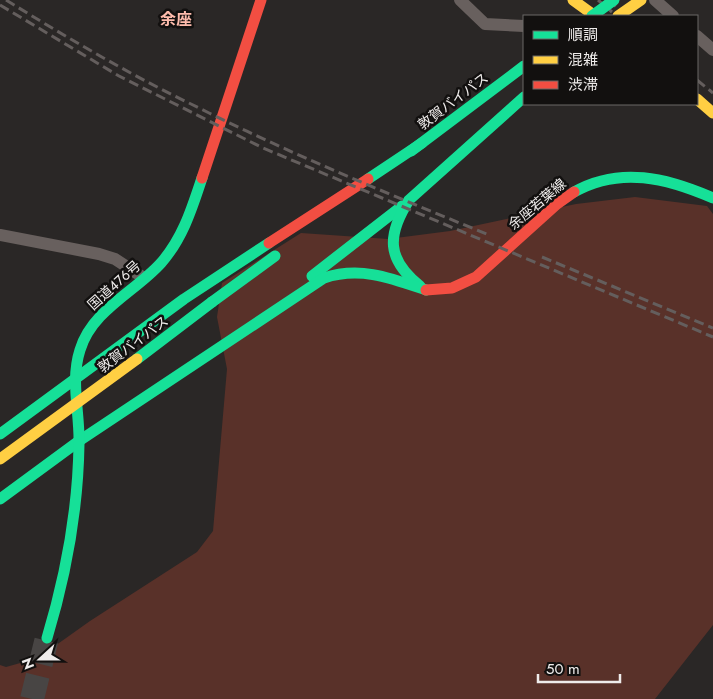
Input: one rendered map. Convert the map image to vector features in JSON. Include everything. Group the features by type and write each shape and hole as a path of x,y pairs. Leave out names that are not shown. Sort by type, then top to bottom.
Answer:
{"main road":[{"name":"国道476号","path":"47,638 69,560 79,441 76,377 80,349 94,323 170,252 188,219 261,0"},
{"path":"573,0 592,15"},
{"path":"594,15 614,0"},
{"path":"619,15 641,0"},
{"name":"敦賀バイパス","path":"297,239 523,67"},
{"path":"510,94 523,85"},
{"path":"0,499 79,441 236,336 410,200 523,98"},
{"path":"698,100 713,113"},
{"name":"敦賀バイパス","path":"330,218 467,124"},
{"path":"3,431 184,299 422,143"},
{"name":"余座若葉線","path":"236,336 311,286 335,273 363,271 438,292 464,285 476,277 552,208 583,186 597,180 625,176 650,177 713,190"},
{"name":"余座若葉線","path":"680,184 713,198"},
{"path":"410,200 393,229 393,249 403,271 426,290"},
{"name":"敦賀バイパス","path":"0,459 72,408 282,251"}],"street":[{"path":"460,0 485,24 523,26"},
{"path":"655,0 672,15"},
{"path":"698,37 713,50"},
{"path":"0,235 99,254 115,259 144,278"}],"shaded area":[{"path":"635,197 707,206 713,214 713,625 655,699 0,699 0,665 6,667 38,658 90,621 197,552 213,531 227,369 217,317 222,283 301,233 388,239 450,231 576,204"}],"tunnel":[{"path":"32,699 47,638"}],"railway":[{"path":"6,0 120,67 228,122 339,172 489,235"},
{"path":"598,0 612,12"},
{"path":"608,0 627,15"},
{"path":"0,5 119,76 263,148 713,337"},
{"path":"698,81 713,93"},
{"path":"542,257 713,328"}],"traffic: fast":[{"path":"593,15 614,0"},
{"path":"411,151 523,67"},
{"path":"420,286 401,266 394,246 397,224 409,200 523,98"},
{"path":"368,179 422,143"},
{"path":"574,192 591,184 626,177 661,180 713,198"},
{"path":"47,638 65,567 76,494 79,444 76,373 80,350 86,336 104,313 151,273 169,253 186,222 202,178"},
{"path":"312,276 402,206"},
{"path":"0,434 184,299 269,243"},
{"path":"212,302 275,256"},
{"path":"0,499 79,441 324,278 350,273 363,273 400,281 426,290"},
{"path":"137,359 212,302"}],"traffic: slow":[{"path":"573,0 594,15"},
{"path":"619,15 641,0"},
{"path":"698,100 713,113"},
{"path":"0,459 137,359"}],"traffic: jam":[{"path":"202,178 261,0"},
{"path":"269,243 368,179"},
{"path":"426,290 452,288 476,277 557,204 574,192"}],"district":[{"name":"余座","path":"176,19"}]}
